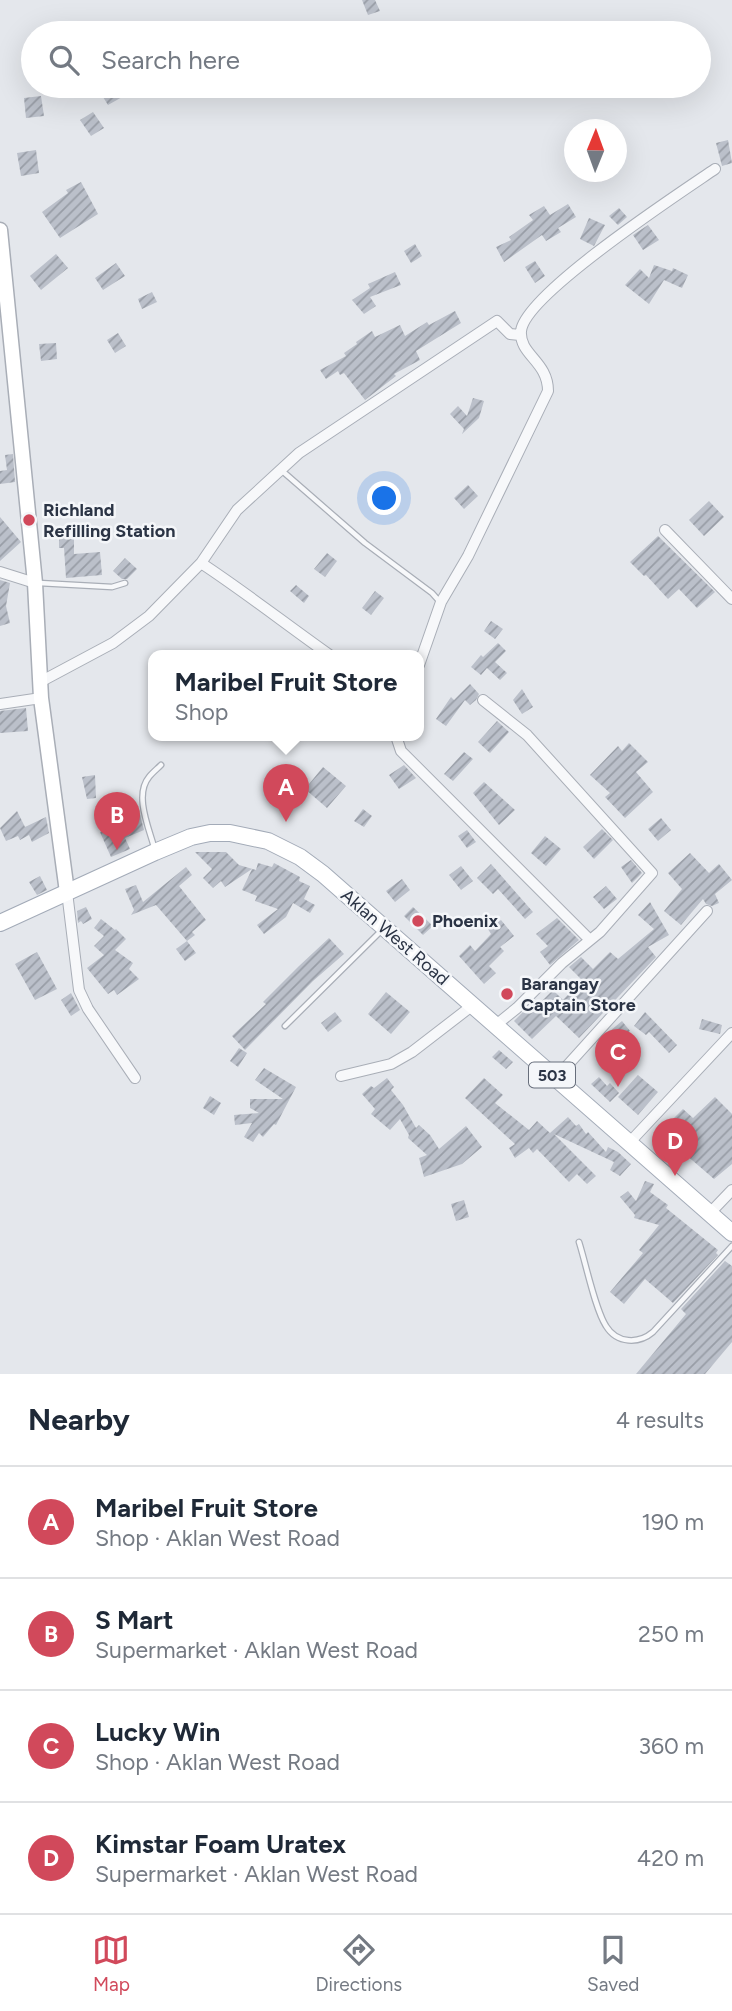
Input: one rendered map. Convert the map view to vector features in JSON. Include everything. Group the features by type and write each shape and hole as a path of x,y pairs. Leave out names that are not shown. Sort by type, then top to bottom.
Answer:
{"main road":[{"name":"Aklan West Road","path":"0,923 191,837 230,833 252,836 284,848 323,874 379,922 732,1233"}],"street":[{"path":"424,651 441,602 468,556 548,391 546,374 525,349 520,335 522,321 534,307 611,240 715,169"},
{"path":"0,230 35,583 41,698 79,989 88,1009 135,1078"},
{"path":"40,682 113,643 149,616 201,563 237,510 299,453 497,321 510,334 520,335"},
{"path":"665,530 732,599"},
{"path":"201,563 234,584 322,650"},
{"path":"0,572 35,583"},
{"path":"0,704 41,698"},
{"path":"483,700 527,735 652,873 635,894 589,939 496,1025"},
{"path":"398,741 401,751 589,939"},
{"path":"556,1078 707,911"},
{"path":"341,1076 391,1064 412,1052 473,1005"},
{"path":"629,1143 732,1033"},
{"path":"709,1214 732,1190"}],"lane":[{"path":"279,469 365,543 441,602"},
{"path":"35,583 112,587 125,583"},
{"path":"155,852 142,794 147,778 161,765"},
{"path":"285,1026 379,922"},
{"path":"579,1242 604,1322 614,1335 629,1341 644,1338 653,1332 732,1246"}],"building":[{"path":"362,0 375,0 380,11 368,15"},
{"path":"24,98 41,98 44,116 26,118"},
{"path":"104,98 120,98 108,105"},
{"path":"93,112 104,128 91,136 80,120"},
{"path":"728,140 732,163 722,166 716,143"},
{"path":"36,150 39,173 21,176 17,153"},
{"path":"81,182 98,214 60,238 42,212 68,193 66,190"},
{"path":"568,204 576,217 558,228 561,232 546,241 542,235 504,262 496,247 511,240 509,237 533,220 529,215 544,206 550,215"},
{"path":"619,208 627,217 618,225 609,216"},
{"path":"589,218 605,225 594,246 580,239"},
{"path":"648,225 659,240 643,250 633,235"},
{"path":"415,244 422,256 411,263 404,251"},
{"path":"56,254 68,268 41,290 30,276"},
{"path":"535,261 545,276 535,283 525,267"},
{"path":"116,263 125,276 103,290 95,278"},
{"path":"654,265 672,271 673,268 688,275 682,288 664,280 649,304 625,285 640,269 649,278"},
{"path":"395,272 401,285 370,297 376,306 364,314 352,300 370,288 368,284"},
{"path":"152,292 157,302 142,309 138,299"},
{"path":"455,311 461,323 416,351 420,360 394,374 396,376 365,400 344,373 340,375 338,371 326,379 320,370 346,356 344,353 372,331 375,337 400,325 405,336 427,322 429,325"},
{"path":"118,333 126,346 115,353 107,340"},
{"path":"56,343 57,359 41,361 39,344"},
{"path":"473,398 484,401 479,418 462,434 464,429 450,414 458,406 467,416"},
{"path":"13,454 15,482 0,484 0,471 7,470 5,455"},
{"path":"468,485 478,496 464,509 454,498"},
{"path":"709,501 724,517 704,536 689,520"},
{"path":"0,517 21,542 0,561"},
{"path":"74,534 74,554 100,552 102,575 66,578 64,548 59,548 59,535"},
{"path":"658,536 715,592 697,608 679,589 668,599 630,562"},
{"path":"327,553 337,561 325,577 314,569"},
{"path":"125,558 137,569 127,579 122,579 113,571"},
{"path":"0,580 10,583 6,606 10,623 0,626"},
{"path":"296,585 309,596 304,603 290,591"},
{"path":"375,591 384,598 371,615 362,608"},
{"path":"491,621 503,629 495,639 484,631"},
{"path":"498,643 506,651 495,662 507,673 500,680 487,668 481,675 471,667 481,655 483,657"},
{"path":"470,684 479,694 476,700 470,705 465,700 446,726 436,719 451,697 454,700"},
{"path":"522,689 533,707 522,714 513,700"},
{"path":"26,708 28,731 0,733 0,711"},
{"path":"497,721 509,732 490,753 478,742"},
{"path":"629,743 648,762 636,772 653,792 625,818 605,797 610,793 590,775 618,746 622,751"},
{"path":"464,752 473,759 453,781 444,774"},
{"path":"404,765 416,778 399,789 389,775"},
{"path":"323,767 346,786 327,808 305,789"},
{"path":"95,775 96,798 87,799 82,777"},
{"path":"484,782 515,810 499,825 473,793"},
{"path":"363,809 372,816 364,827 354,821"},
{"path":"17,811 25,827 46,817 49,833 32,842 29,835 20,840 18,836 6,841 0,828"},
{"path":"139,811 144,830 125,838 130,849 111,857 100,832 116,826 114,821"},
{"path":"661,818 671,830 658,841 648,829"},
{"path":"602,829 613,840 594,859 583,847"},
{"path":"467,830 476,842 467,848 458,836"},
{"path":"545,836 561,849 546,866 531,853"},
{"path":"195,852 226,852 239,865 256,870 258,863 272,867 274,863 300,877 299,881 310,886 304,899 315,905 310,913 293,903 286,917 264,934 257,925 278,909 255,901 257,896 242,890 252,869 225,887 221,881 213,888 203,878 212,869"},
{"path":"690,853 709,873 719,864 732,880 715,894 719,903 712,906 706,904 703,899 681,925 664,911 682,889 668,873"},
{"path":"631,860 642,873 632,883 621,867"},
{"path":"491,864 533,912 525,919 498,889 493,894 477,878"},
{"path":"461,866 473,881 461,890 449,875"},
{"path":"186,867 192,875 179,886 206,920 192,932 195,935 187,941 156,905 131,915 134,910 125,889 136,885 143,902"},
{"path":"40,876 47,890 37,895 29,882"},
{"path":"402,879 410,890 395,902 386,891"},
{"path":"606,886 617,899 604,909 593,897"},
{"path":"650,902 669,935 648,947 656,957 579,1038 556,1016 532,1039 514,1021 527,1008 531,1012 553,990 563,1000 582,980 569,967 581,957 593,969 610,952 618,959 654,929 638,915"},
{"path":"86,907 92,919 83,924 81,921 78,923 77,911"},
{"name":"Phoenix","path":"413,907 433,926 423,935 404,916"},
{"path":"557,918 579,940 550,965 540,952 548,946 536,934"},
{"path":"101,919 126,939 115,950 133,963 129,969 139,979 117,995 114,990 108,994 87,968 104,955 94,946 104,936 94,928"},
{"path":"501,920 514,936 500,947 504,951 489,966 496,973 484,984 459,956 470,945 475,951 491,934 488,929"},
{"path":"329,938 344,954 313,981 245,1050 232,1036"},
{"path":"187,941 196,953 185,961 176,949"},
{"path":"37,952 57,989 35,1000 15,964"},
{"path":"386,992 410,1012 391,1034 368,1014"},
{"path":"71,993 80,1010 71,1016 61,1000"},
{"path":"335,1012 342,1021 328,1032 321,1023"},
{"path":"645,1012 677,1045 669,1053 649,1032 646,1035 634,1026"},
{"path":"702,1019 722,1025 720,1034 699,1029"},
{"path":"622,1021 630,1031 622,1038 634,1050 626,1058 613,1048 604,1036"},
{"path":"239,1048 247,1053 238,1067 230,1061"},
{"path":"499,1050 513,1062 506,1069 492,1057"},
{"path":"264,1068 296,1087 276,1125 263,1137 259,1133 253,1142 244,1137 252,1123 235,1125 234,1115 259,1113 250,1108 250,1099 283,1099 255,1080"},
{"path":"638,1075 658,1092 638,1115 618,1097"},
{"path":"599,1077 607,1086 610,1083 619,1093 610,1102 591,1084"},
{"path":"387,1078 394,1087 391,1090 416,1128 419,1125 430,1135 439,1149 466,1126 482,1147 462,1164 424,1177 419,1158 427,1155 408,1138 400,1119 390,1130 371,1114 375,1109 362,1094"},
{"path":"484,1078 503,1095 495,1103 529,1130 537,1121 550,1133 568,1117 576,1126 579,1124 586,1134 588,1132 606,1152 608,1147 631,1164 620,1176 610,1170 614,1162 554,1134 596,1176 587,1184 577,1174 569,1182 537,1149 533,1153 529,1148 515,1158 509,1148 515,1144 465,1098"},
{"path":"210,1096 221,1103 214,1115 203,1108"},
{"path":"715,1097 732,1114 732,1164 714,1179 685,1154 683,1156 659,1133 683,1109 693,1118"},
{"path":"645,1181 654,1184 650,1192 668,1205 666,1208 718,1250 718,1255 673,1303 645,1279 624,1304 610,1292 643,1253 639,1250 659,1225 634,1218 635,1215 620,1197 628,1191 636,1201"},
{"path":"464,1200 469,1217 456,1221 451,1204"},
{"path":"725,1261 732,1266 732,1342 705,1374 636,1374 686,1314 681,1309"}],"place":[{"name":"Richland Refilling Station","path":"29,520"},
{"name":"Maribel Fruit Store","path":"286,822"},
{"name":"S Mart","path":"117,850"},
{"name":"Phoenix","path":"418,921"},
{"name":"Barangay Captain Store","path":"507,994"},
{"name":"Lucky Win","path":"618,1087"},
{"name":"Kimstar Foam Uratex","path":"675,1176"}]}
